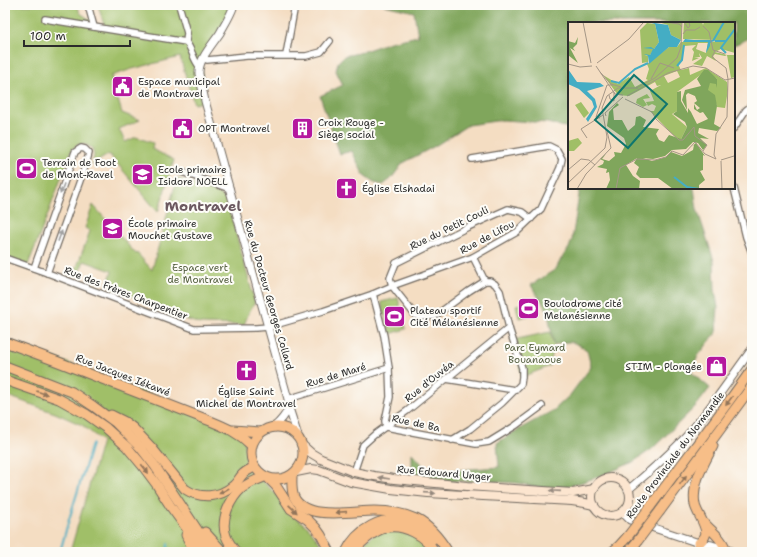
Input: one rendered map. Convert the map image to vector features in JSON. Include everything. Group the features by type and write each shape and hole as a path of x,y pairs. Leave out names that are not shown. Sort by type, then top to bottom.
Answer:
{"main road":[{"name":"Rue Jacques Iékawé","path":"5,342 208,420 231,430 252,445"},
{"path":"5,366 72,392 93,406 128,435 155,466 200,534 214,552"},
{"name":"Route Provinciale du Normandie","path":"613,550 628,536 715,421 752,369"},
{"path":"5,380 59,399 86,414 106,428 127,447 142,465 204,552"},
{"name":"Route Provinciale du Normandie","path":"628,552 752,386"},
{"path":"93,406 125,422 133,428 151,447 185,489 190,492 204,496 220,494 232,486 244,473 254,467"},
{"path":"699,543 705,537 707,530 695,505 694,491 699,475 726,422"},
{"path":"236,552 226,535 224,525 229,504 242,488 255,480 267,478 277,480 285,479 294,473 300,466 303,451 300,441 294,434 281,427 267,429 255,438 250,455 251,461 258,473 267,478 276,486 291,509 308,520 316,528 330,552"},
{"name":"Rue Jacques Iékawé","path":"231,430 261,432"},
{"name":"Rue Edouard Unger","path":"300,441 311,453 321,459 354,472 374,476 467,486 573,492 594,489"},
{"name":"Rue Edouard Unger","path":"294,473 311,469 319,470 351,482 391,489 428,493 572,500 594,505"},
{"path":"294,473 292,487 293,495 299,504 305,508 315,512 325,513 375,511 393,512 406,515 430,528 440,539 448,552"},
{"path":"614,478 620,480 625,484 628,490 630,496 629,502 626,508 617,515 608,516 600,512 594,505 592,497 594,489 602,480 614,478"},
{"path":"164,481 223,552"},
{"path":"171,507 194,552"},
{"path":"346,552 353,540 361,532 373,524 389,520 399,520 408,522 418,528 428,535 445,552"},
{"path":"702,520 729,551"},
{"path":"353,552 365,540 378,531 392,527 401,528 423,537 433,548 434,552"}],"street":[{"path":"88,5 94,27"},
{"name":"Rue du Docteur Georges Collard","path":"179,5 187,33 186,42 199,66 199,74 205,101 288,399 289,408 300,441"},
{"path":"199,66 221,32 234,5"},
{"path":"286,55 295,5"},
{"path":"45,19 186,42"},
{"path":"204,57 207,60 247,56 306,56 321,52 330,41"},
{"path":"735,126 746,110 752,105"},
{"name":"Rue de Lifou","path":"268,327 323,311 373,294 473,257 518,232 541,209 560,168 562,159 557,150 549,146 472,159"},
{"path":"34,268 76,152 80,148 85,149 89,153 87,161 47,273"},
{"path":"178,171 230,189"},
{"path":"734,189 746,237 752,253"},
{"name":"Rue du Petit Couli","path":"392,286 390,278 396,263 468,227 508,209 522,212 531,219"},
{"path":"473,257 485,281"},
{"name":"Rue des Frères Charpentier","path":"5,258 194,329 268,327"},
{"path":"392,286 415,315 422,317 435,316 485,281 490,281 495,284 500,291 509,328 522,368 521,384 502,403 470,430 452,440"},
{"name":"Rue de Ba","path":"373,294 384,336 389,368 390,397 385,421 386,427 476,444 489,442 515,426 542,406"},
{"name":"Rue d'Ouvéa","path":"354,472 363,445 509,328"},
{"path":"628,490 661,461 690,431 752,349"},
{"name":"Rue de Maré","path":"288,399 389,368"},
{"path":"446,379 514,390"},
{"path":"274,427 283,418 289,408"},
{"path":"622,512 630,520 699,543 712,545 729,551"}],"green space":[{"path":"5,5 77,5 80,13 92,21 94,27 105,28 98,5 234,5 201,62 205,101 194,104 180,57 111,76 122,113 140,120 119,129 125,142 136,137 153,143 152,149 174,160 158,212 109,154 92,165 94,155 92,148 84,144 77,145 72,149 28,265 5,258"},
{"path":"384,5 752,5 752,37 735,45 735,22 568,22 568,128 548,123 503,120 468,125 435,146 403,163 391,179 383,185 374,183 364,176 352,151 340,154 320,96 343,85 336,71 338,62 344,56 359,53 390,42 418,36 414,12"},
{"name":"Espace vert de Montravel","path":"177,178 221,195 228,205 255,302 244,325 200,324 173,315 174,311 110,288 108,284 112,271 84,261 79,273 75,272 90,231 85,228 93,205 152,270"},
{"path":"580,189 694,189 697,209 714,261 715,290 718,308 716,333 698,356 691,372 710,388 696,406 652,449 633,462 586,481 561,488 549,488 517,483 446,481 412,477 412,453 429,472 499,467 497,443 554,410 570,395 591,367 587,350 582,347 572,342 554,345 547,309 531,285 556,269 569,248 572,240"},
{"name":"Plateau sportif Cité Mélanésienne","path":"398,298 406,329 390,334 381,302"},
{"name":"Boulodrome cité Melanésienne","path":"537,301 540,313 519,318 516,305"},
{"name":"Parc Eymard Bouanaoue","path":"550,332 554,345 550,366 522,377 513,340"},
{"path":"5,339 243,430 247,466 278,496 290,513 309,528 320,543 324,552 70,552 102,441 82,425 55,413 5,395"},
{"path":"378,531 413,532 434,552 353,552"}],"waterway":[{"path":"60,552 92,444"},
{"path":"167,552 168,544"}],"place":[{"name":"Espace municipal de Montravel","path":"123,87"},
{"name":"OPT Montravel","path":"183,128"},
{"name":"Croix Rouge - Siège social","path":"302,128"},
{"name":"Terrain de Foot de Mont-Ravel","path":"26,168"},
{"name":"Ecole primaire Isidore NOELL","path":"143,175"},
{"name":"Église Elshadai","path":"346,188"},
{"name":"École primaire Mouchet Gustave","path":"112,229"},
{"name":"Boulodrome cité Melanésienne","path":"528,309"},
{"name":"Plateau sportif Cité Mélanésienne","path":"394,316"},
{"name":"STIM - Plongée","path":"717,366"},
{"name":"Église Saint Michel de Montravel","path":"246,371"}],"district":[{"name":"Montravel","path":"203,206"}]}
